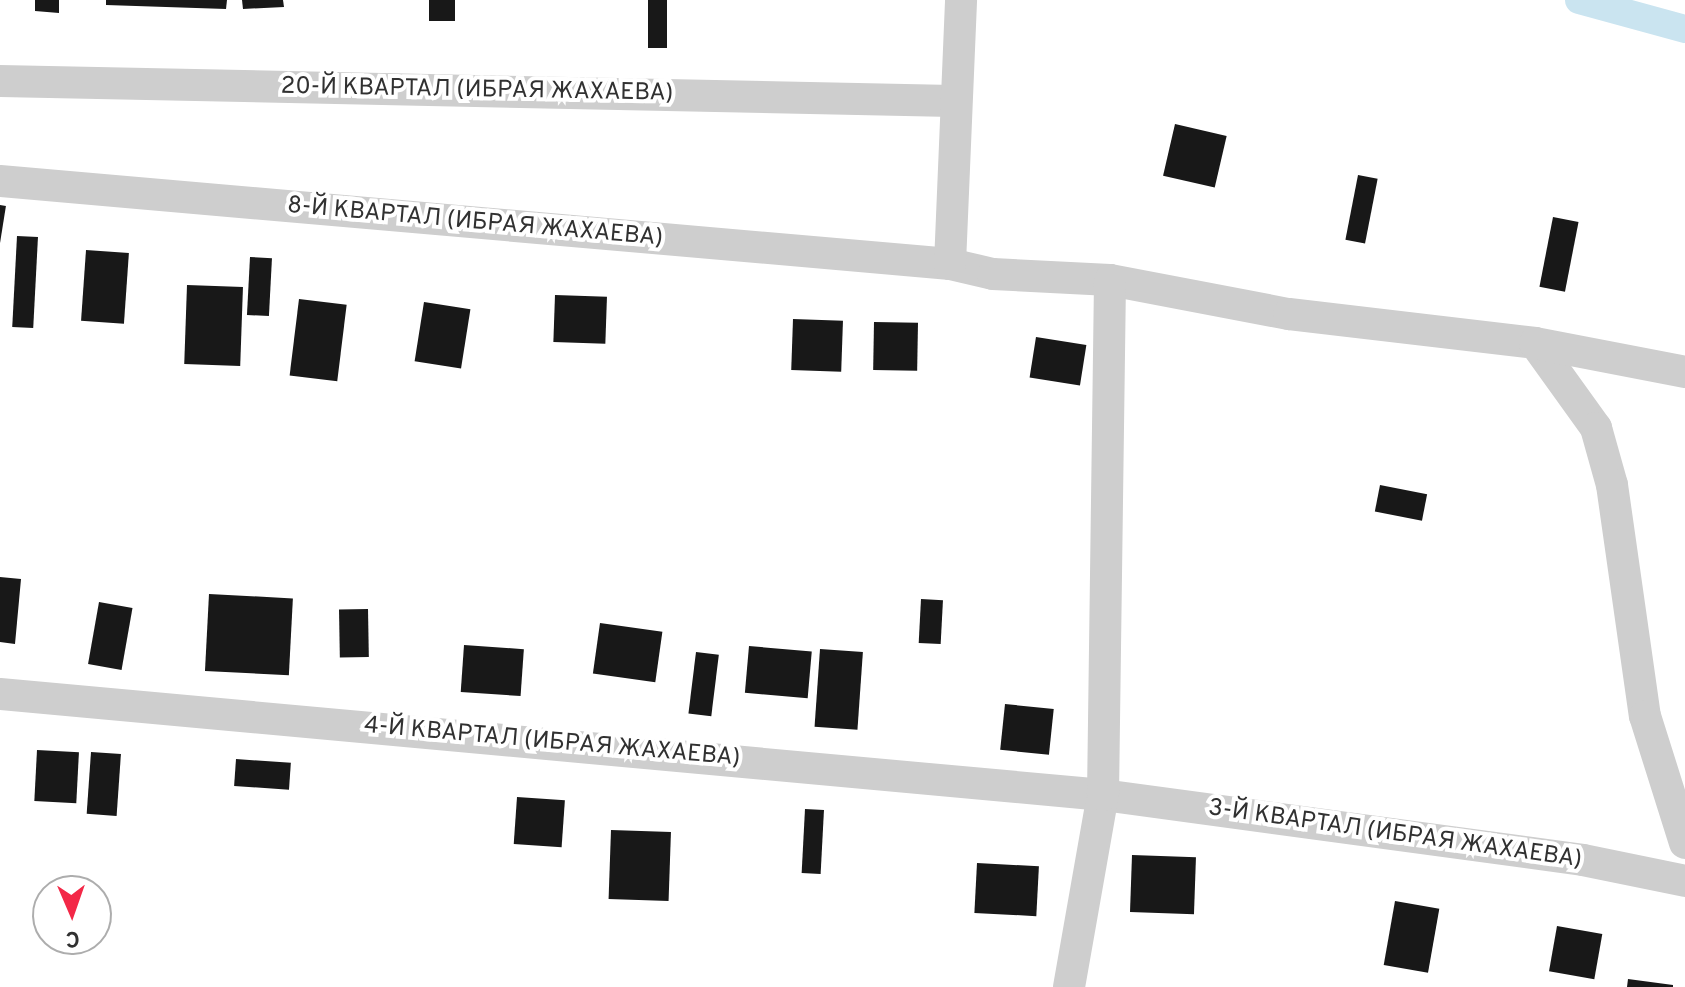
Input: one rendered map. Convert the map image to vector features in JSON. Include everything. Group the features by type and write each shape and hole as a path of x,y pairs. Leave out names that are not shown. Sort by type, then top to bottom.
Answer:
{"street":[{"path":"950,264 953,101 961,0"},
{"name":"20-Й КВАРТАЛ (ИБРАЯ ЖАХАЕВА)","path":"0,81 953,101"},
{"name":"8-Й КВАРТАЛ (ИБРАЯ ЖАХАЕВА)","path":"0,181 950,264 993,274 1110,280 1289,314 1535,343 1685,372"},
{"path":"1069,987 1103,795 1110,280"},
{"path":"1535,343 1596,428 1612,485 1645,716 1685,843"},
{"name":"4-Й КВАРТАЛ (ИБРАЯ ЖАХАЕВА)","path":"0,694 1103,795"},
{"name":"3-Й КВАРТАЛ (ИБРАЯ ЖАХАЕВА)","path":"1103,795 1583,860 1685,881"}],"building":[{"path":"35,0 59,0 59,13 35,11"},
{"path":"106,0 227,0 226,9 106,5"},
{"path":"242,0 283,0 284,7 243,9"},
{"path":"429,0 455,0 455,21 429,21"},
{"path":"648,0 667,0 667,48 648,48"},
{"path":"1175,124 1227,136 1215,188 1163,176"},
{"path":"1358,175 1378,179 1365,244 1345,240"},
{"path":"0,205 6,206 0,243"},
{"path":"1553,217 1579,222 1565,292 1539,287"},
{"path":"17,236 38,237 33,328 12,327"},
{"path":"86,250 129,253 124,324 81,321"},
{"path":"250,257 272,258 269,316 247,315"},
{"path":"187,285 243,287 240,366 184,364"},
{"path":"555,295 607,297 605,344 553,342"},
{"path":"299,299 347,305 337,381 290,375"},
{"path":"424,302 470,309 461,369 415,361"},
{"path":"793,319 843,321 841,372 791,370"},
{"path":"874,322 918,323 917,371 873,370"},
{"path":"1036,337 1086,345 1080,385 1030,377"},
{"path":"1380,485 1427,494 1422,521 1375,512"},
{"path":"0,577 21,579 15,644 0,642"},
{"path":"209,594 293,598 289,675 205,671"},
{"path":"921,599 943,600 941,644 919,643"},
{"path":"99,602 132,608 122,670 88,664"},
{"path":"368,609 369,657 340,657 339,610"},
{"path":"600,623 662,632 655,682 593,674"},
{"path":"464,645 524,649 521,696 461,692"},
{"path":"749,646 812,651 808,698 745,693"},
{"path":"820,649 863,652 857,730 815,727"},
{"path":"696,652 719,655 711,716 688,714"},
{"path":"1005,704 1054,709 1049,755 1000,750"},
{"path":"37,750 79,752 76,803 34,801"},
{"path":"91,752 121,754 117,816 87,814"},
{"path":"236,759 291,763 289,790 234,786"},
{"path":"517,797 565,800 562,847 514,844"},
{"path":"805,809 824,810 821,874 802,873"},
{"path":"611,830 671,832 669,901 609,899"},
{"path":"1132,855 1196,857 1194,914 1130,912"},
{"path":"977,863 1039,866 1036,916 974,913"},
{"path":"1395,901 1439,909 1428,973 1384,965"},
{"path":"1557,926 1602,934 1594,979 1549,971"},
{"path":"1628,979 1673,985 1673,987 1627,987"}],"waterway":[{"path":"1579,0 1685,29"}]}
